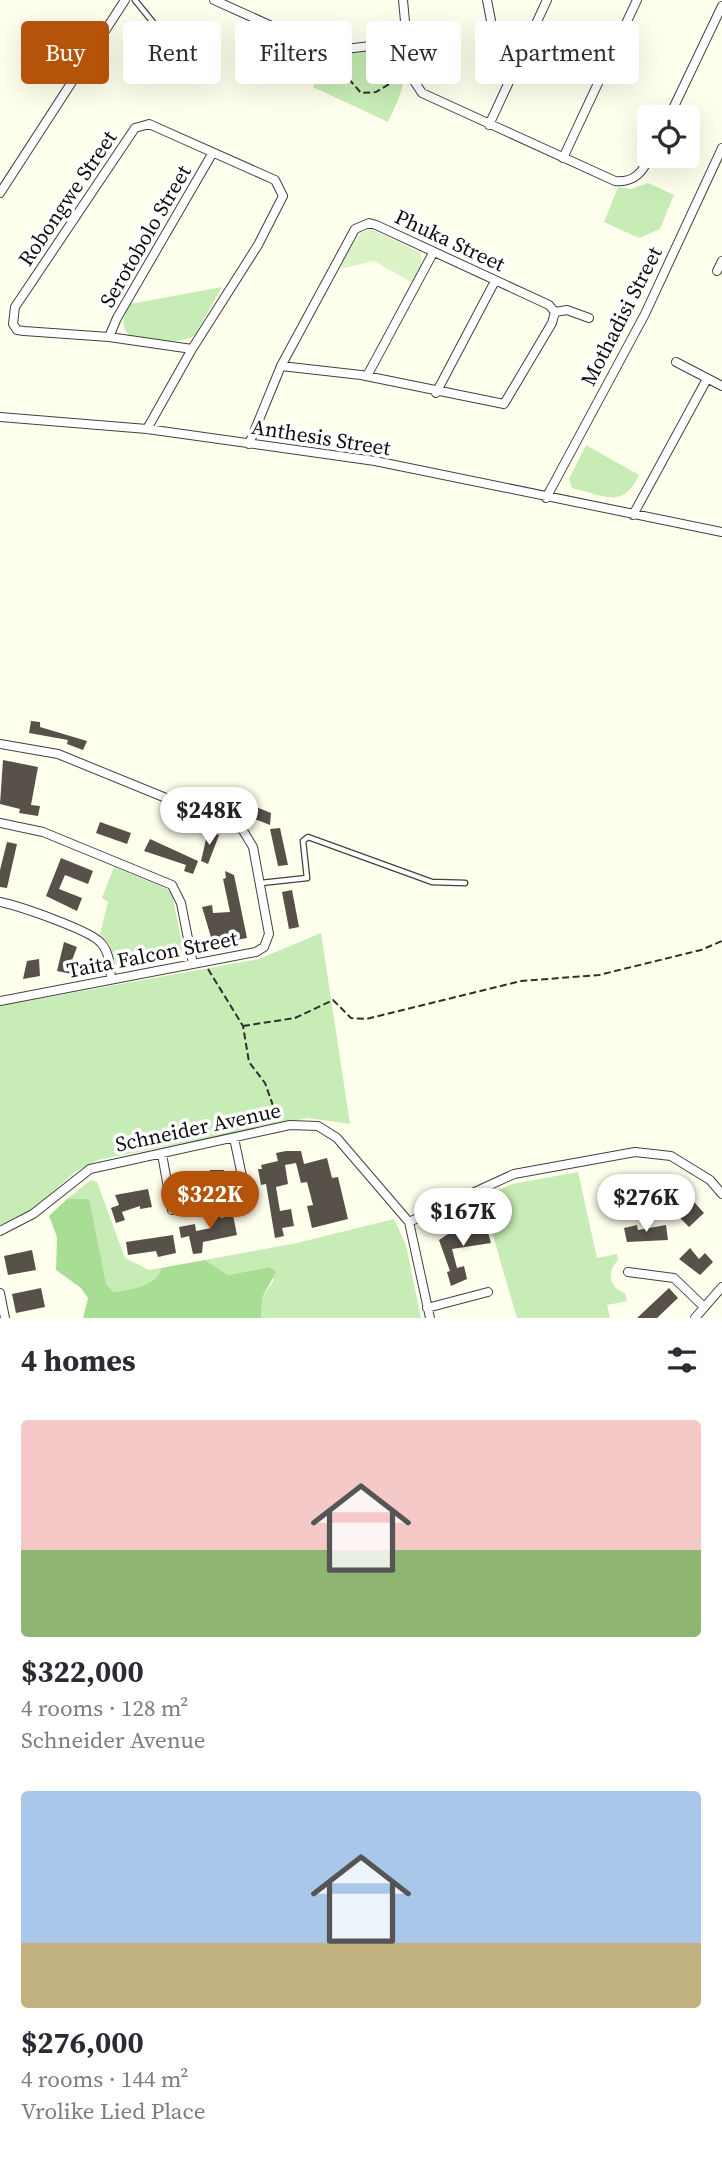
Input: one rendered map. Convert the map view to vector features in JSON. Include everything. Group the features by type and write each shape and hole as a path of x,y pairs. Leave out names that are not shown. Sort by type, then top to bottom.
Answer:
{"street":[{"path":"0,193 125,0"},
{"path":"214,0 260,21"},
{"path":"403,0 404,21"},
{"path":"487,0 491,21"},
{"path":"537,21 547,0"},
{"path":"563,158 637,0"},
{"path":"675,105 722,6"},
{"path":"414,84 422,93 489,125 624,182 637,176 642,168"},
{"path":"489,125 508,84"},
{"name":"Robongwe Street","path":"147,429 192,349 258,245 283,196 275,180 149,124 135,128 23,296 12,317 17,330 110,337 192,349"},
{"name":"Mothadisi Street","path":"546,498 645,314 722,148"},
{"name":"Serotobolo Street","path":"110,337 117,318 212,154"},
{"name":"Phuka Street","path":"249,444 281,366 355,229 369,223 549,305 555,312 567,310 589,318"},
{"path":"367,376 433,253"},
{"path":"717,271 722,261"},
{"path":"436,393 495,281"},
{"path":"281,366 367,376 436,393 504,404 552,323 555,312"},
{"path":"676,362 722,386"},
{"path":"633,515 707,379"},
{"name":"Anthesis Street","path":"0,416 147,429 374,461 720,532"},
{"path":"720,532 722,523"},
{"name":"Taita Falcon Street","path":"0,744 58,754 239,827 252,842 269,934 264,947 256,952 0,1001"},
{"path":"0,823 43,832 172,886 181,903 192,964"},
{"path":"0,902 21,907 99,940 109,960 111,979"},
{"name":"Schneider Avenue","path":"0,1230 33,1214 90,1169 281,1127 306,1124 329,1131 409,1222 430,1318"},
{"path":"234,1138 246,1195"},
{"path":"409,1222 514,1174 635,1152 671,1156 693,1168 722,1194"},
{"path":"162,1154 172,1210"},
{"path":"628,1272 674,1278 704,1307"},
{"path":"695,1318 722,1287"},
{"path":"427,1308 488,1292"},
{"path":"0,1293 5,1318"}],"lane":[{"path":"135,0 152,21"},
{"path":"261,883 307,878 303,841 308,837 432,882 465,883"}],"path":[{"path":"352,82 361,93 376,92 390,84"},
{"path":"243,1026 295,1018 333,1000 351,1018 366,1019 521,981 599,975 701,950 722,941"},
{"path":"204,962 243,1026 249,1062 265,1083 281,1127"}],"green space":[{"path":"366,51 366,84 403,84 388,122 313,87 314,84 352,84 352,53"},
{"path":"648,183 674,195 660,229 639,238 604,222 618,187 631,189"},
{"path":"371,229 421,253 421,269 411,282 374,261 344,268 340,265 360,233"},
{"path":"222,287 195,335 188,339 164,341 130,336 125,328 124,316 130,304"},
{"path":"586,445 639,475 626,493 611,497 572,488 569,479"},
{"path":"114,867 172,893 183,948 179,958 132,969 117,965 109,944 100,934 108,902 102,898"},
{"path":"321,933 350,1124 308,1118 98,1160 76,1171 32,1210 0,1227 0,1006 259,959"},
{"path":"578,1172 597,1258 617,1254 618,1260 612,1270 611,1279 615,1287 625,1293 627,1301 607,1305 610,1318 517,1318 482,1198 512,1184"},
{"path":"91,1180 97,1182 125,1258 149,1270 161,1268 159,1274 149,1283 114,1292 106,1284 90,1202 87,1199 67,1199"},
{"path":"67,1199 88,1199 90,1202 106,1284 114,1292 149,1283 159,1274 161,1268 205,1260 228,1275 269,1267 276,1272 262,1298 261,1318 83,1318 88,1298 81,1288 56,1270 57,1237 49,1216"},
{"path":"394,1219 406,1245 421,1318 261,1318 262,1298 274,1280 269,1267 228,1275 205,1260 297,1243"}],"building":[{"path":"31,721 40,722 40,727 87,741 83,750 67,744 68,740 29,733"},
{"path":"3,760 38,767 31,805 40,806 38,816 19,813 20,809 0,804"},
{"path":"220,794 255,810 256,807 271,813 270,825 216,804"},
{"path":"100,822 131,833 127,844 96,833"},
{"path":"280,828 288,865 278,866 270,829"},
{"path":"208,831 219,835 208,864 201,861"},
{"path":"150,839 198,861 193,874 184,871 186,865 144,851"},
{"path":"7,842 17,844 7,888 0,887 0,870"},
{"path":"61,858 93,871 88,884 65,875 59,889 82,898 77,911 46,896"},
{"path":"225,871 234,875 247,938 213,944 202,907 212,905 213,913 230,912 223,879 226,878"},
{"path":"292,890 299,927 289,929 282,892"},
{"path":"64,942 77,947 71,963 72,974 57,971"},
{"path":"39,959 40,976 23,979 27,961"},
{"path":"301,1151 304,1164 327,1158 332,1178 338,1177 348,1219 312,1228 307,1206 313,1205 307,1182 301,1183 296,1163 285,1165 288,1184 276,1187 280,1211 291,1209 294,1226 282,1228 284,1236 275,1238 266,1184 261,1185 258,1169 262,1169 261,1165 278,1161 276,1153"},
{"path":"210,1170 224,1170 225,1190 185,1197 182,1181 210,1175"},
{"path":"642,1177 645,1191 618,1196 616,1182"},
{"path":"655,1179 674,1184 670,1196 652,1189"},
{"path":"148,1189 152,1207 140,1209 140,1206 122,1212 125,1220 116,1223 111,1208 119,1205 115,1195"},
{"path":"686,1193 704,1213 689,1227 670,1208"},
{"path":"220,1211 221,1218 233,1215 237,1235 203,1242 202,1253 193,1254 189,1236 181,1238 179,1227 195,1224 196,1231 211,1228 209,1213"},
{"path":"484,1218 491,1243 452,1249 457,1268 464,1266 467,1279 451,1286 447,1272 450,1271 439,1240 448,1234 477,1226 476,1221"},
{"path":"637,1225 638,1230 666,1225 668,1240 627,1242 624,1228"},
{"path":"173,1235 176,1253 158,1257 156,1251 128,1255 126,1242"},
{"path":"690,1248 699,1259 705,1253 713,1262 700,1275 679,1259"},
{"path":"32,1250 36,1270 8,1275 4,1256"},
{"path":"41,1288 45,1307 16,1313 12,1294"},
{"path":"669,1288 678,1298 657,1318 637,1318"}]}
